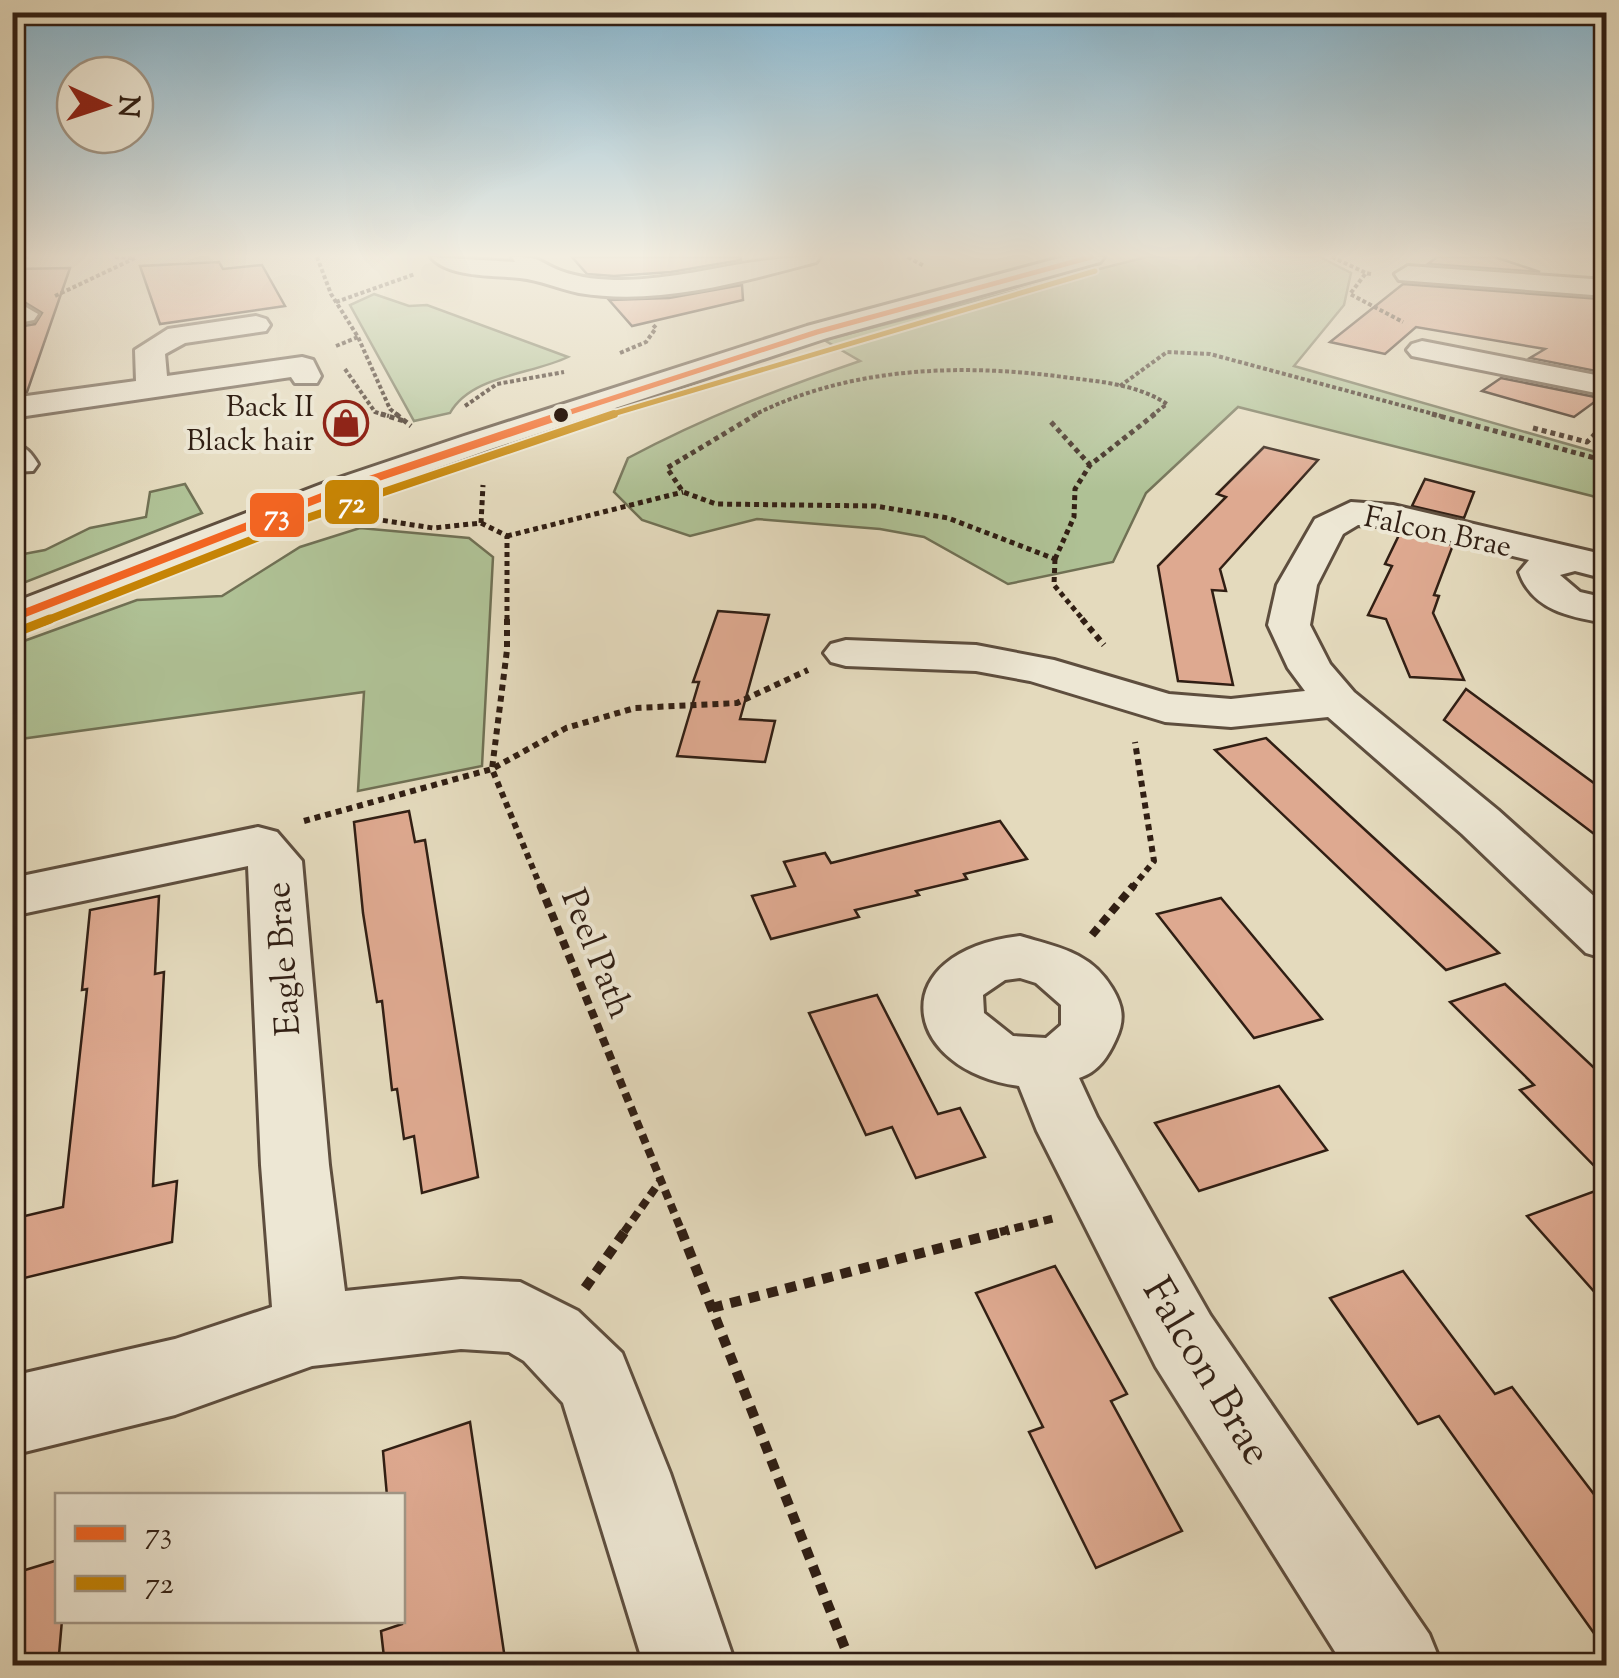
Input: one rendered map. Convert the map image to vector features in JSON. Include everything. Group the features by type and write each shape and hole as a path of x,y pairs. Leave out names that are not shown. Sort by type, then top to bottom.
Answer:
{"street":[{"path":"152,388 150,350 177,335"},
{"path":"12,618 340,490 806,335"},
{"path":"1422,350 1606,386"},
{"path":"12,408 302,366"},
{"name":"Falcon Brae","path":"1588,564 1393,516 1351,513 1328,527 1298,586 1290,625 1310,668 1338,702 1480,822 1606,939"},
{"name":"Falcon Brae","path":"1588,564 1550,564 1539,572 1541,583 1578,605 1606,610"},
{"path":"846,653 976,658 1038,669 1164,708 1230,714 1338,702"},
{"name":"Eagle Brae","path":"12,897 258,844 275,861 295,1165 312,1330"},
{"path":"998,958 1042,960 1063,970 1080,983 1090,998 1094,1016 1091,1033 1080,1048 1062,1058 1041,1063 1016,1062 993,1055 972,1043 958,1026 952,1009 954,992 963,977 978,965 998,958"},
{"name":"Falcon Brae","path":"1041,1063 1070,1132 1112,1203 1183,1341 1397,1666"},
{"path":"12,1416 175,1377 312,1330 461,1314 520,1317 551,1336 594,1380 629,1472 690,1666"}],"path":[{"path":"357,335 390,410 410,423 416,442"},
{"path":"614,356 646,342 651,335"},
{"path":"1120,386 1167,352 1210,354 1606,461"},
{"path":"344,367 375,412 410,423"},
{"path":"1055,559 948,518 875,506 716,504 683,492 667,468 783,402 865,378 958,371 1033,371 1150,391 1166,404 1090,465 1075,489 1074,518 1055,559 1054,586 1131,676 1136,757 1154,861 1063,970"},
{"path":"1052,422 1090,465"},
{"path":"1533,428 1586,442 1606,424"},
{"path":"470,473 482,485 481,523"},
{"path":"464,486 482,485"},
{"path":"362,508 377,523 433,528 481,523 507,536 575,517 639,508 683,492"},
{"path":"492,770 508,650 507,536"},
{"path":"258,844 306,820 492,770 566,728 635,708 736,703 846,653"},
{"name":"Peel Path","path":"492,770 662,1179 852,1666"},
{"path":"551,1336 662,1179"},
{"path":"712,1308 1112,1203"}],"green space":[{"path":"367,335 509,335 568,357 487,383 460,400 450,413 414,421"},
{"path":"842,335 1319,335 1294,366 1606,455 1606,503 1592,496 1238,407 1146,493 1113,562 1008,584 924,537 880,529 757,519 690,536 642,520 614,492 628,458 742,405 860,361 824,340"},
{"path":"185,484 202,513 13,587 13,556 45,550 90,528 146,517 150,492"},
{"path":"360,528 469,538 493,557 482,766 358,791 364,692 13,740 13,645 137,600 222,596 300,547"}],"building":[{"path":"12,335 47,335 27,392 12,394"},
{"path":"1338,335 1406,335 1385,354 1330,342"},
{"path":"1465,335 1606,335 1606,373 1530,358 1545,349"},
{"path":"1501,378 1600,398 1574,417 1482,391"},
{"path":"1264,447 1318,460 1220,569 1226,591 1212,590 1233,685 1178,681 1158,566 1226,497 1217,494"},
{"path":"1425,479 1474,492 1464,518 1412,506"},
{"path":"1400,533 1453,545 1434,595 1439,596 1433,613 1464,680 1410,677 1386,619 1368,615 1392,566 1385,564"},
{"path":"718,611 769,615 740,719 775,721 765,762 677,756 699,682 693,682"},
{"path":"1466,689 1606,792 1606,843 1444,720"},
{"path":"1266,738 1499,953 1446,970 1215,750"},
{"path":"409,811 415,842 425,840 478,1177 422,1193 414,1136 404,1139 397,1089 392,1090 382,1001 377,1002 363,913 354,822"},
{"path":"1000,821 1027,859 964,874 967,879 916,891 919,895 855,910 859,917 771,939 752,896 795,886 784,862 825,853 831,863"},
{"path":"159,896 155,974 164,972 153,1186 177,1181 172,1242 12,1281 12,1219 63,1207 87,989 82,990 90,910"},
{"path":"1221,898 1322,1019 1254,1038 1157,914"},
{"path":"1505,984 1606,1079 1606,1178 1520,1090 1534,1085 1450,1002"},
{"path":"877,995 938,1114 960,1108 985,1157 916,1178 892,1127 866,1135 809,1013"},
{"path":"1279,1086 1327,1150 1199,1191 1155,1123"},
{"path":"1606,1187 1606,1305 1527,1216"},
{"path":"1055,1266 1127,1394 1111,1401 1182,1531 1096,1568 1029,1432 1043,1427 976,1293"},
{"path":"1403,1271 1495,1394 1512,1387 1606,1510 1606,1650 1439,1416 1418,1424 1330,1298"},
{"path":"470,1422 506,1666 385,1666 381,1631 405,1623 405,1493 387,1493 383,1451"},
{"path":"55,1561 55,1623 62,1623 58,1666 12,1666 12,1574"}],"transit line":[{"name":"73","path":"12,618 340,490 807,335"},
{"name":"72","path":"17,632 307,518 441,471 869,335"}],"place":[{"name":"Back II Black hair","path":"346,423"}]}
